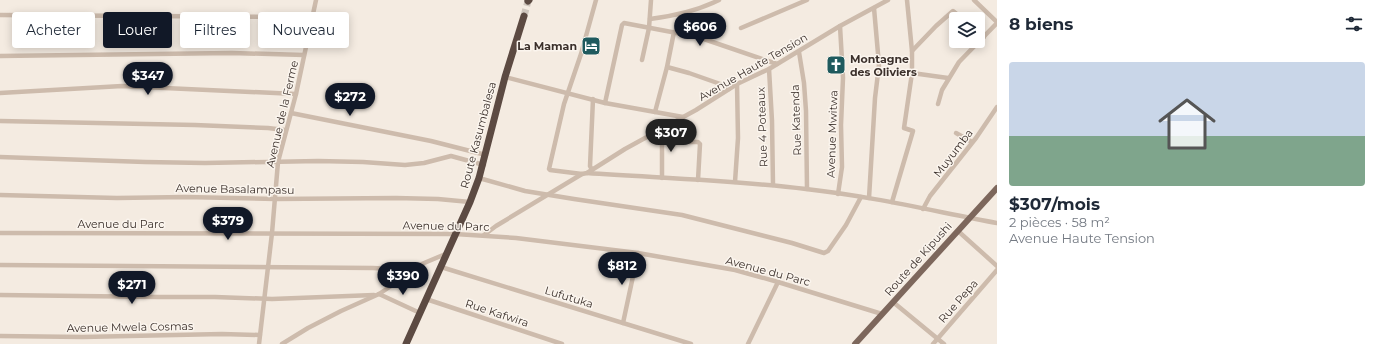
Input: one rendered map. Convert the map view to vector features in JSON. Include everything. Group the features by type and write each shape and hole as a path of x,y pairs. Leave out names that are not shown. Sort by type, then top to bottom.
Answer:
{"highway":[{"name":"Route Kasumbalesa","path":"408,344 426,299 470,202 484,165 505,78 524,16"}],"main road":[{"name":"Route de Kipushi","path":"858,343 882,314 997,188"}],"street":[{"name":"Avenue de la Ferme","path":"313,12 316,0"},
{"path":"596,0 572,84 567,92 552,153 549,168 550,170 735,182 807,189 892,202 997,223"},
{"path":"642,60 649,28 651,0"},
{"path":"650,20 679,15 720,0"},
{"path":"741,28 807,0"},
{"name":"Avenue Haute Tension","path":"484,235 496,226 625,149 707,104 737,84 769,69 840,26 888,0"},
{"path":"892,202 913,131 904,128 912,73 912,50 907,0"},
{"path":"974,0 997,22 985,37"},
{"path":"869,198 875,98 879,65 874,8"},
{"path":"0,15 258,16"},
{"path":"912,50 949,15"},
{"path":"605,102 622,25 624,23 698,37 777,64"},
{"name":"Avenue Mwitwa","path":"838,194 842,167 841,125 843,78 840,26"},
{"path":"655,112 667,68 674,32"},
{"name":"Avenue de la Ferme","path":"259,344 272,233 278,162 285,130 296,94 305,48"},
{"path":"938,104 942,90 948,78 961,59 973,48"},
{"name":"Rue Katenda","path":"799,52 806,104 807,189"},
{"path":"0,56 232,54 304,55"},
{"path":"667,68 689,73 726,86 729,89"},
{"name":"Rue 4 Poteaux","path":"769,69 772,121 773,185"},
{"path":"912,73 948,78"},
{"path":"505,78 567,92 593,100 683,117"},
{"path":"735,182 738,138 737,84"},
{"path":"0,93 122,86 296,94"},
{"path":"592,170 590,166 593,100"},
{"name":"Muyumba","path":"923,209 930,196 997,107"},
{"path":"290,113 431,141 486,155"},
{"path":"0,121 195,125 285,130"},
{"path":"662,128 662,178"},
{"path":"956,133 972,142"},
{"path":"689,142 695,141 700,144 698,180"},
{"path":"0,157 145,162 363,162 405,165 424,163 451,156 484,165"},
{"path":"479,178 525,190 574,199 682,215 792,243 824,253 828,251 846,225 861,197"},
{"name":"Avenue Basalampasu","path":"0,195 117,198 396,198 438,199 470,202"},
{"path":"958,231 997,266"},
{"name":"Avenue du Parc","path":"0,233 484,235 638,253 735,270 882,314"},
{"path":"282,344 308,328 394,284 410,270 431,259 448,253"},
{"path":"623,323 638,253"},
{"path":"0,265 267,267 410,270"},
{"name":"Lufutuka","path":"441,267 691,344"},
{"name":"Rue Pepa","path":"933,344 997,270"},
{"path":"748,344 778,282"},
{"path":"0,295 159,298 216,297 264,299 376,294 420,313"},
{"name":"Rue Kafwira","path":"426,299 562,344"},
{"path":"893,302 944,344"},
{"name":"Avenue Mwela Cosmas","path":"0,336 83,337 222,334 260,335"}],"tunnel":[{"path":"524,16 528,1"}],"place":[{"name":"La Maman","path":"591,46"},
{"name":"Montagne des Oliviers","path":"836,65"}]}
